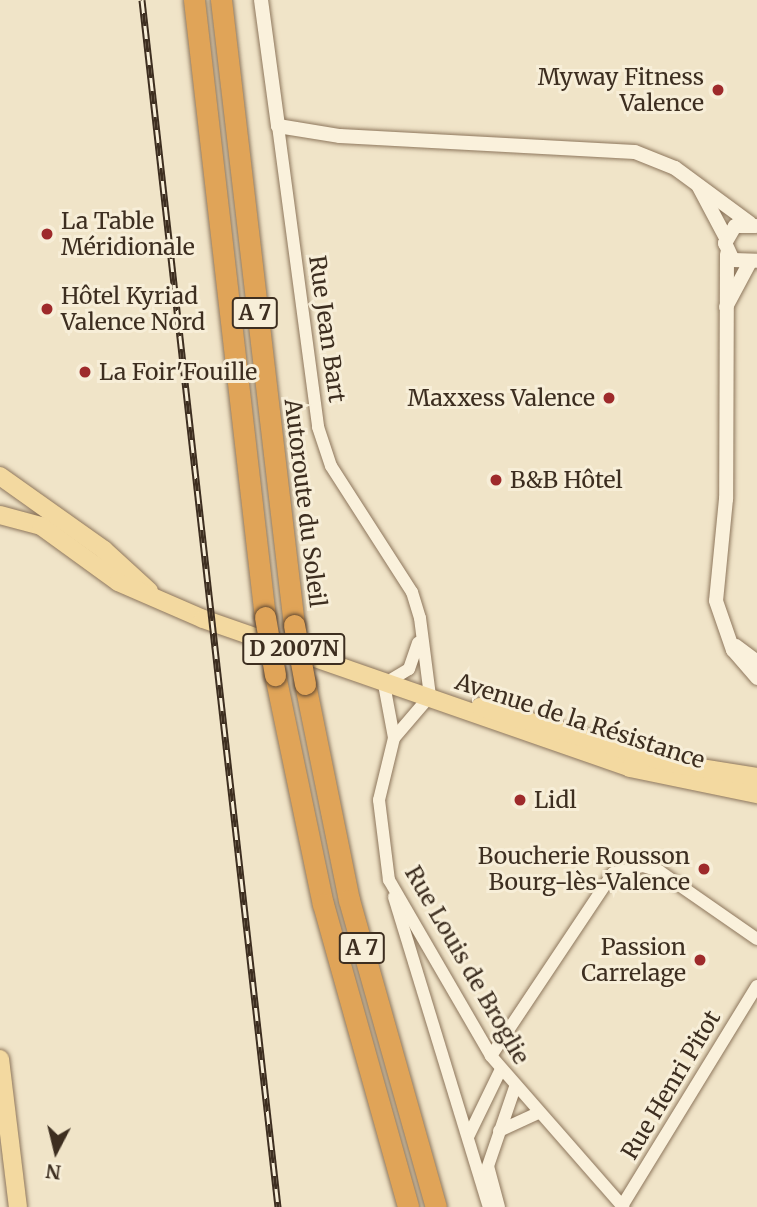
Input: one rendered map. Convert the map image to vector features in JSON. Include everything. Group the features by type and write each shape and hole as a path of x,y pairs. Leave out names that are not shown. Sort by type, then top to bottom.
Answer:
{"highway":[{"name":"A 7","path":"194,0 265,617 275,675 327,917 408,1207"},
{"name":"Autoroute du Soleil","path":"221,0 294,625 349,900 436,1207"}],"main road":[{"name":"Avenue de la Résistance","path":"0,476 104,550 159,601"},
{"name":"Avenue de la Résistance","path":"0,515 64,538 118,582 159,601 666,779 757,794"},
{"name":"Avenue de la Résistance","path":"430,696 712,774 757,777"},
{"path":"0,1059 18,1207"}],"street":[{"name":"Rue Jean Bart","path":"261,0 318,427 331,466 412,592 430,696"},
{"path":"278,126 340,136 635,152 655,156 754,225"},
{"path":"699,186 726,237 727,254 726,499 716,601 727,638 757,678"},
{"path":"726,237 735,226 754,225"},
{"path":"726,307 753,263 727,254"},
{"path":"727,638 757,662"},
{"path":"386,680 409,669 420,640"},
{"name":"Rue Louis de Broglie","path":"386,680 394,738 379,800 390,880 491,1056 538,1114 623,1207"},
{"name":"Rue Louis de Broglie","path":"394,738 430,696"},
{"path":"491,1056 613,873 643,866 659,871 757,939"},
{"path":"390,880 489,1207"},
{"name":"Rue Henri Pitot","path":"623,1207 757,986"},
{"path":"468,1137 501,1069"},
{"name":"Rue Louis de Broglie","path":"499,1207 488,1166 515,1087"},
{"path":"499,1131 538,1114"}],"railway":[{"path":"142,0 278,1207"}],"place":[{"name":"Myway Fitness Valence","path":"718,90"},
{"name":"La Table Méridionale","path":"47,234"},
{"name":"Hôtel Kyriad Valence Nord","path":"47,309"},
{"name":"La Foir'Fouille","path":"85,372"},
{"name":"Maxxess Valence","path":"609,398"},
{"name":"B&B Hôtel","path":"496,480"},
{"name":"Lidl","path":"520,800"},
{"name":"Boucherie Rousson Bourg-lès-Valence","path":"704,869"},
{"name":"Passion Carrelage","path":"700,960"}]}
